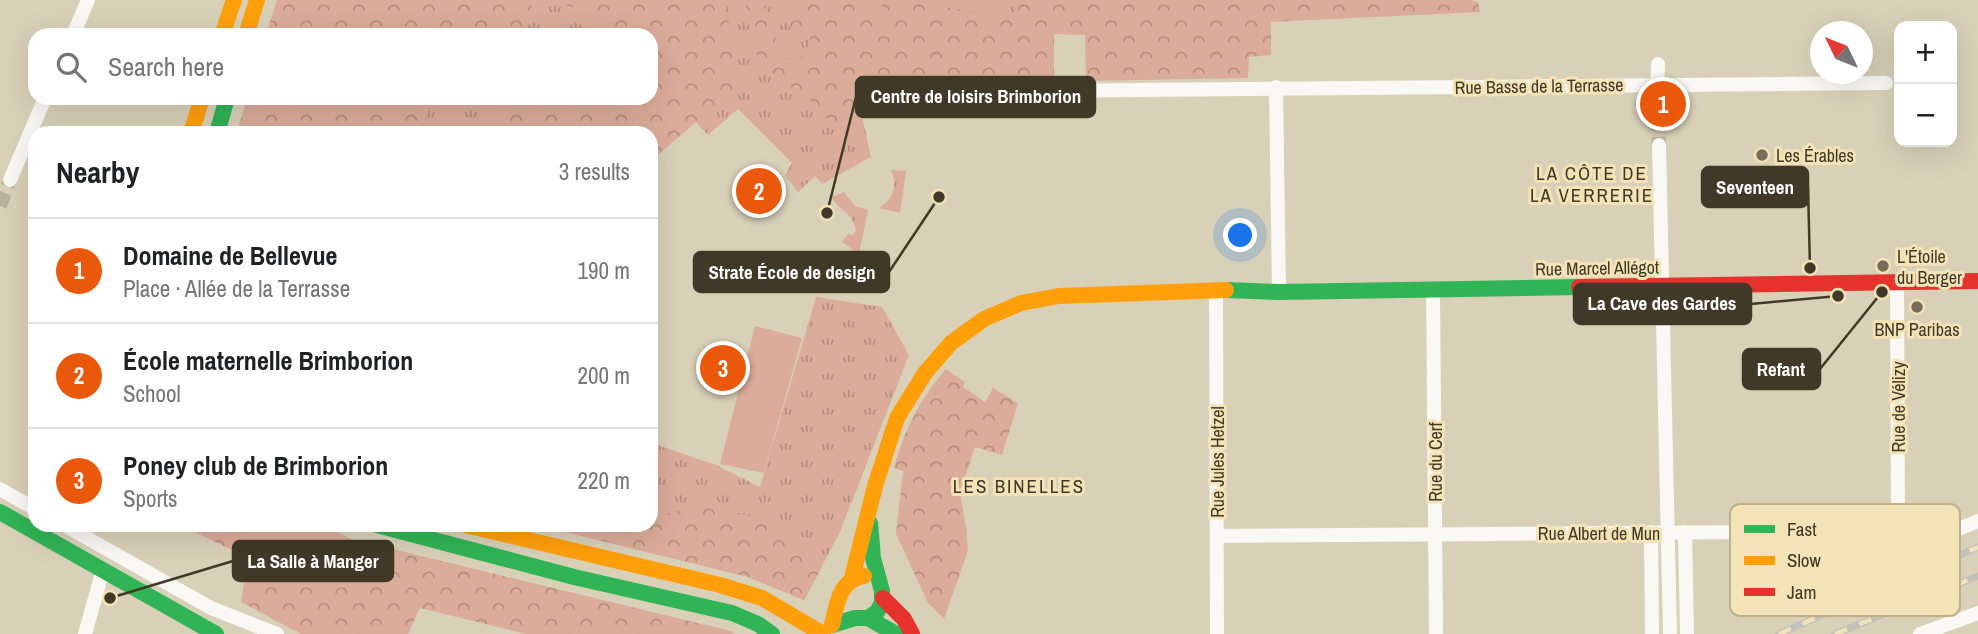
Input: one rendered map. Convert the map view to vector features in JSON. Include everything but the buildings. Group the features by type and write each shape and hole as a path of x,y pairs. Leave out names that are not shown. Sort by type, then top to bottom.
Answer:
{"main road":[{"path":"224,28 233,0"},
{"path":"248,28 257,0"},
{"path":"193,126 200,105"},
{"path":"219,126 225,105"},
{"name":"Rue Marcel Allégot","path":"862,618 832,625 844,583 852,578 884,453 897,418 925,373 951,343 984,319 1021,303 1059,296 1216,290 1279,292 1978,281"},
{"path":"862,618 877,612 881,592 873,558 869,512"},
{"path":"3,515 28,529"},
{"path":"34,532 216,634"},
{"path":"404,532 574,577 732,613 758,624 772,634"},
{"path":"495,532 720,585 762,598 823,634"},
{"path":"852,578 864,576 904,619 912,634"},
{"path":"862,618 896,634"}],"street":[{"path":"76,28 88,0"},
{"path":"1657,90 1658,64"},
{"name":"Rue Basse de la Terrasse","path":"1035,91 1276,87 1657,90 1886,83"},
{"path":"1276,87 1279,292"},
{"path":"33,126 42,105"},
{"path":"10,180 28,138"},
{"path":"1659,145 1670,634"},
{"name":"Rue de Vélizy","path":"1897,282 1898,504"},
{"name":"Rue du Cerf","path":"1433,289 1436,634"},
{"name":"Rue Jules Hetzel","path":"1216,290 1217,634"},
{"path":"0,489 28,505"},
{"name":"Rue Albert de Mun","path":"1960,528 1978,521"},
{"path":"76,532 211,608 277,634"},
{"path":"1685,532 1687,634"},
{"name":"Rue Albert de Mun","path":"1217,536 1730,532"},
{"path":"1651,533 1652,634"},
{"path":"85,634 103,570"},
{"path":"1920,634 1978,613"}],"green space":[{"path":"277,0 1043,0 1030,103 885,85 862,116 871,157 822,184 815,176 798,192 785,175 792,163 738,109 708,135 695,121 658,155 658,126 239,126 245,105 658,105 658,28 268,28"},
{"path":"277,0 527,0 534,9 535,19 525,28 268,28"},
{"path":"558,0 720,0 724,5 734,41 732,91 658,155 658,126 498,126 491,113 495,105 658,105 658,28 591,28 593,22 591,12 558,3"},
{"path":"743,0 754,0 765,9 772,24 778,57 798,61 810,46 810,35 793,32 785,17 786,12 817,0 841,0 881,12 883,0 903,0 981,13 1015,12 1018,0 1471,0 1478,2 1480,12 1271,22 1271,55 1249,57 1248,78 1086,81 1085,35 1054,34 1054,90 1030,90 1028,103 885,85 862,116 835,126 808,99 758,63 752,18"},
{"path":"910,0 983,0 981,13"},
{"path":"245,105 430,105 427,117 430,126 239,126"},
{"path":"891,170 906,171 900,213 879,208 888,201 893,192"},
{"path":"844,192 855,206 868,210 859,254 842,242 848,234 853,235 856,230 851,218 832,197"},
{"path":"816,297 882,307 909,355 840,532 804,600 748,577 565,532 658,532 658,445 716,465 760,487"},
{"path":"755,326 802,338 764,473 720,464"},
{"path":"946,369 965,382 963,387 985,402 993,388 1018,403 1002,455 975,447 960,493 968,551 944,619 928,603 896,534 903,471 894,468 914,416"},
{"path":"695,507 751,516 766,522 793,540 822,567 804,600 748,577 565,532 658,532 658,513"},
{"path":"195,532 337,532 351,539 735,632 526,634 420,608 408,634 301,634 241,602 248,558"}],"tunnel":[{"path":"1657,95 1659,145"},
{"path":"0,206 10,180"}],"railway":[{"path":"1960,555 1978,547"},
{"path":"1960,583 1978,576"},
{"path":"1779,634 1820,616"},
{"path":"1835,634 1879,616"}],"traffic: fast":[{"path":"219,126 225,105"},
{"path":"1226,290 1279,292 1579,287"},
{"path":"0,512 28,528"},
{"path":"832,625 855,618 868,618 877,612 882,603 882,591 873,558 870,523"},
{"path":"35,532 216,634"},
{"path":"404,532 574,577 732,613 758,624 772,634"},
{"path":"868,618 896,634"}],"traffic: slow":[{"path":"224,28 234,0"},
{"path":"248,28 257,0"},
{"path":"193,126 200,105"},
{"path":"852,578 875,486 897,418 925,373 951,343 984,319 1021,303 1059,296 1226,290"},
{"path":"495,532 720,585 762,598 823,634"},
{"path":"832,625 840,594 849,582 864,576"}],"traffic: jam":[{"path":"1579,287 1978,281"},
{"path":"883,598 904,619 912,634"}],"place":[{"name":"Domaine de Bellevue","path":"1663,104"},
{"name":"Les Érables","path":"1762,155"},
{"name":"École maternelle Brimborion","path":"759,191"},
{"name":"Strate École de design","path":"939,197"},
{"name":"Centre de loisirs Brimborion","path":"827,213"},
{"name":"L'Étoile du Berger","path":"1883,266"},
{"name":"Seventeen","path":"1810,268"},
{"name":"Refant","path":"1882,292"},
{"name":"La Cave des Gardes","path":"1838,296"},
{"name":"BNP Paribas","path":"1917,307"},
{"name":"Poney club de Brimborion","path":"723,368"},
{"name":"La Salle à Manger","path":"110,598"}],"district":[{"name":"LA CÔTE DE LA VERRERIE","path":"1592,184"},
{"name":"LES BINELLES","path":"1019,486"}]}
